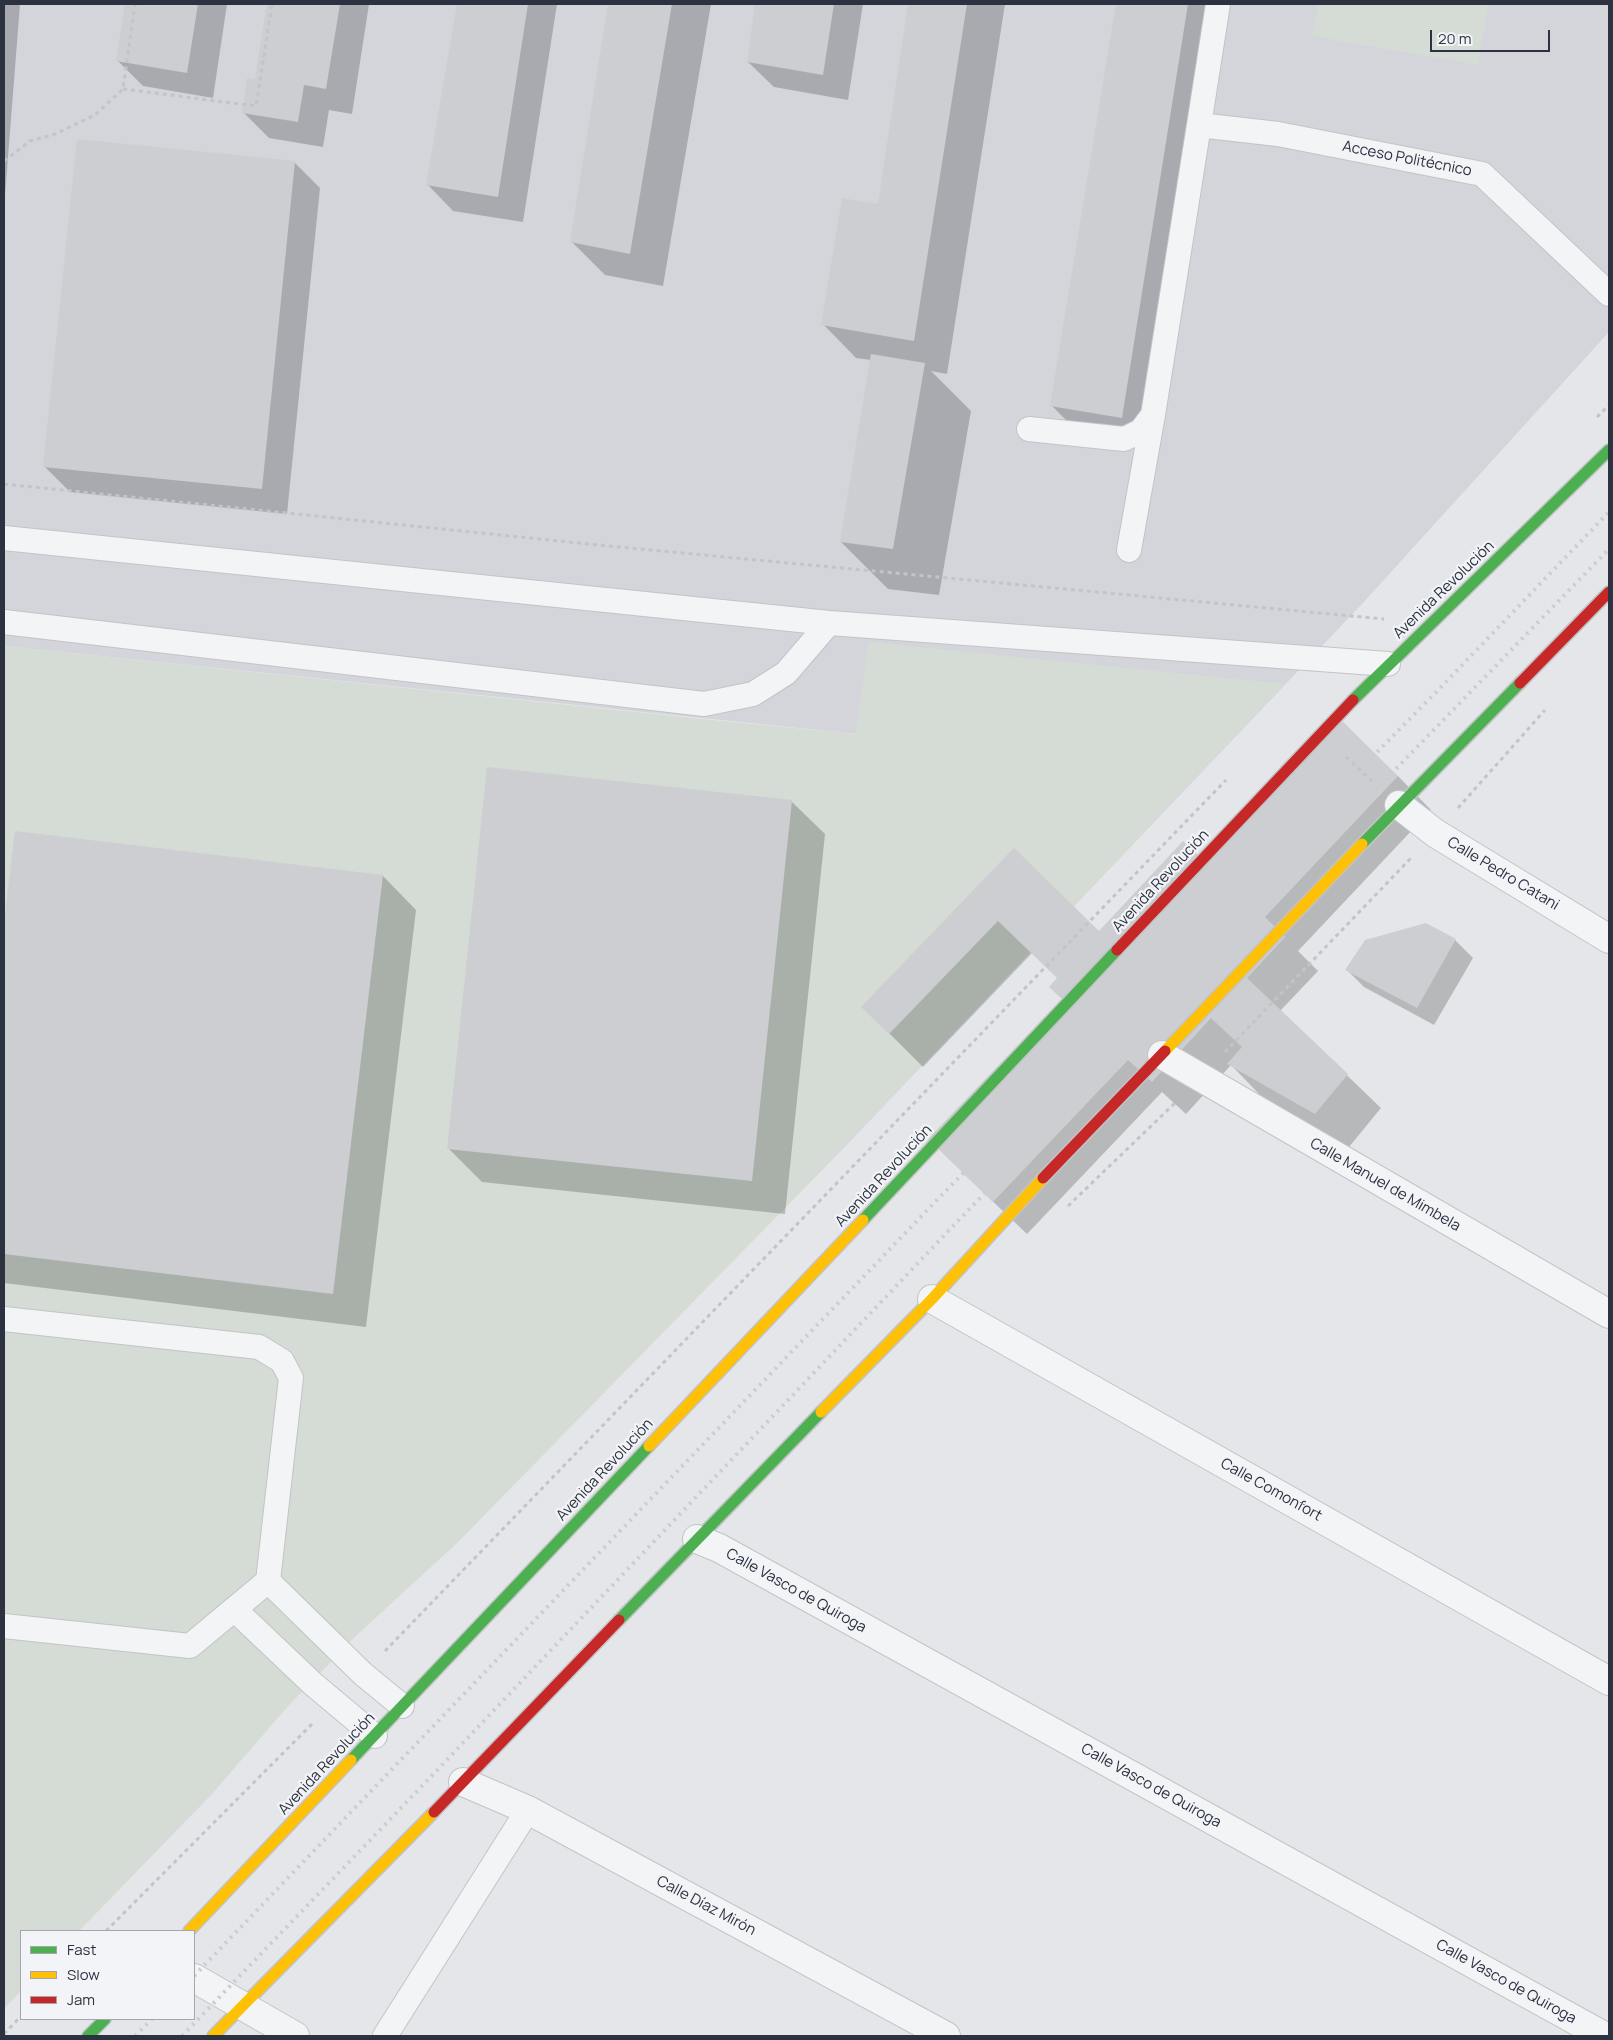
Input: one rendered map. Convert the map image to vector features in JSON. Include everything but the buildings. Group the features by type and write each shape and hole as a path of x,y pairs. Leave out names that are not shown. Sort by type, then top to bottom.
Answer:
{"main road":[{"name":"Avenida Revolución","path":"190,1930 376,1736 402,1706 1388,664 1607,458"},
{"path":"213,2036 463,1782 932,1299 1008,1214 1399,805 1609,592"},
{"path":"88,2036 104,2020"}],"street":[{"name":"Calle Pedro Catani","path":"1399,805 1435,833 1609,939"},
{"name":"Calle Manuel de Mimbela","path":"1162,1055 1609,1314"},
{"name":"Calle Comonfort","path":"932,1299 1609,1681"},
{"name":"Calle Vasco de Quiroga","path":"697,1539 728,1553 1604,2036"},
{"name":"Calle Díaz Mirón","path":"463,1782 528,1810 946,2036"},
{"path":"195,1979 295,2036"}],"lane":[{"path":"1129,550 1153,415 1218,4"},
{"name":"Acceso Politécnico","path":"1199,125 1278,134 1482,174 1609,294"},
{"path":"1029,429 1124,439 1141,431 1153,415"},
{"path":"4,538 828,622 1388,664"},
{"path":"4,622 704,704 753,694 786,673 828,622"},
{"path":"4,1319 258,1347 282,1361 291,1378 268,1581 190,1646 4,1626"},
{"path":"268,1581 363,1674 402,1706"},
{"path":"234,1609 334,1702 376,1736"},
{"path":"385,2036 528,1810"}],"path":[{"path":"4,160 30,141 55,134 95,115 124,89 135,4"},
{"path":"124,89 256,106 272,4"},
{"path":"1595,419 1609,405"},
{"path":"4,484 598,545 1390,620 1383,626"},
{"path":"1435,833 1551,703"},
{"path":"1321,735 1399,805"},
{"path":"363,1674 1229,777"},
{"path":"107,1930 334,1702"},
{"path":"4,2034 20,2017"}],"shaded area":[{"path":"4,4 1609,4 1609,332 1361,605 837,1155 857,734 4,646"},
{"path":"1318,4 1489,4 1478,65 1312,36"},
{"path":"868,642 1285,684 837,1155 457,1543 358,1634 290,1704 211,1795 80,1930 20,1930 20,1992 4,2009 4,646 856,734"}],"railway":[{"path":"195,1975 935,1202 1443,685 1609,512"},
{"path":"182,2036 424,1784 955,1224 1609,549"},
{"path":"135,2036 151,2020"}],"traffic: fast":[{"path":"1353,700 1609,450"},
{"path":"1362,844 1520,683"},
{"path":"863,1220 1117,950"},
{"path":"619,1620 821,1412"},
{"path":"351,1760 649,1446"},
{"path":"88,2036 104,2020"}],"traffic: slow":[{"path":"1165,1051 1362,844"},
{"path":"821,1412 932,1299 1043,1178"},
{"path":"649,1446 863,1220"},
{"path":"190,1930 351,1760"},
{"path":"213,2036 434,1812"}],"traffic: jam":[{"path":"1520,683 1609,592"},
{"path":"1117,950 1353,700"},
{"path":"1043,1178 1165,1051"},
{"path":"434,1812 619,1620"}]}
